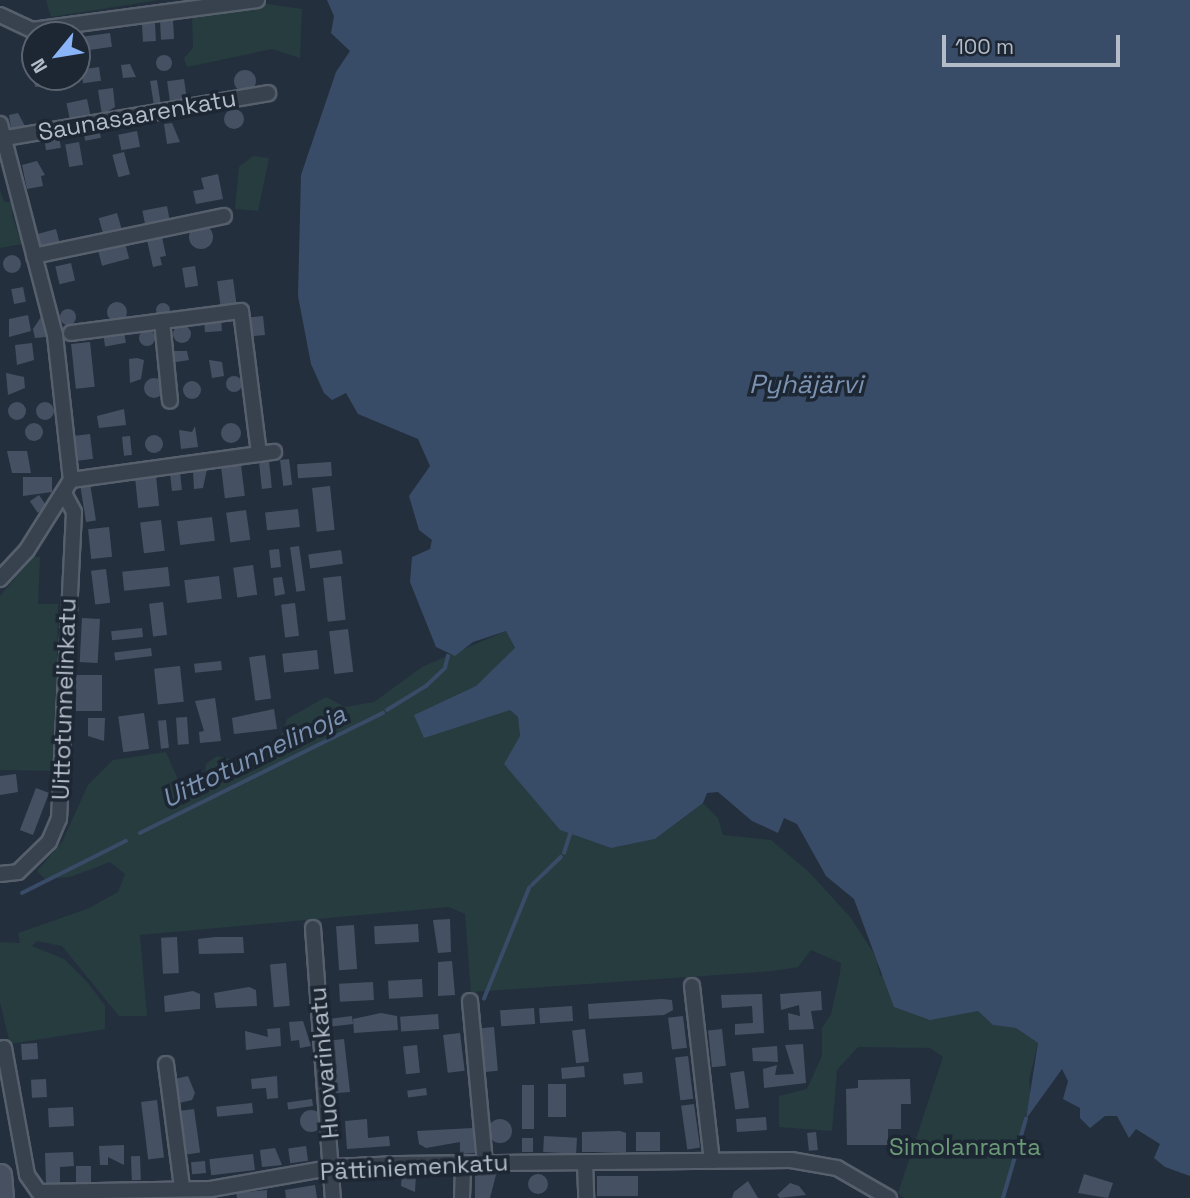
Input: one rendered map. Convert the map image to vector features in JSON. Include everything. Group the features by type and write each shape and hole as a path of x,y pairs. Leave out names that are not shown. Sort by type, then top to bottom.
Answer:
{"main road":[{"path":"0,1175 2,1198"}],"street":[{"path":"0,15 32,30 257,0"},
{"name":"Saunasaarenkatu","path":"3,131 268,93"},
{"path":"0,579 27,550 68,486 55,335 3,131"},
{"path":"34,256 224,216"},
{"path":"68,486 266,453 240,311 71,333"},
{"path":"162,321 170,401"},
{"name":"Uittotunnelinkatu","path":"0,874 12,876 26,864 49,842 59,819 74,512 68,486"},
{"name":"Huovarinkatu","path":"313,928 334,1167 334,1198"},
{"path":"692,986 712,1161"},
{"path":"470,1001 485,1162"},
{"name":"Pättiniemenkatu","path":"4,1048 27,1175 39,1192 182,1188 211,1194 334,1167 485,1162 712,1161 817,1163 851,1174 889,1198"},
{"path":"166,1064 182,1188"},
{"path":"586,1162 586,1198"},
{"path":"462,1198 463,1163"}],"green space":[{"path":"46,0 159,0 51,17"},
{"path":"260,3 302,9 300,58 272,49 187,67 184,58 193,48 192,17"},
{"path":"253,156 269,158 258,211 235,209 239,167"},
{"path":"0,190 4,202 15,202 12,215 22,244 0,248"},
{"path":"33,557 40,557 38,604 58,604 55,771 0,770 0,596"},
{"name":"Simolanranta","path":"506,631 515,649 476,686 414,715 510,710 518,717 520,736 505,764 560,830 611,848 655,839 703,803 718,818 723,835 771,840 809,872 851,918 876,957 880,975 978,1011 993,1025 1016,1028 1038,1043 1029,1080 1031,1098 1003,1198 904,1198 898,1193 943,1057 930,1048 858,1047 837,1070 832,1131 779,1127 779,1096 807,1089 822,1056 822,1028 831,1014 840,973 841,963 811,950 798,967 773,971 471,992 465,914 449,907 140,935 147,1016 119,1016 62,946 37,941 32,946 64,959 89,984 105,1006 105,1029 10,1044 0,1002 0,942 20,943 18,933 87,909 118,892 125,874 110,862 70,877 45,879 37,871 62,842 88,785 113,760 166,752 182,789 188,789 205,777 206,764 217,756 247,763 263,754 283,732 287,719 326,697 345,707 374,702 422,667"}],"water":[{"name":"Pyhäjärvi","path":"327,0 1190,0 1190,1176 1165,1167 1154,1158 1160,1144 1136,1129 1129,1138 1117,1116 1105,1116 1090,1128 1080,1118 1080,1108 1063,1099 1068,1081 1062,1069 1026,1119 1038,1043 1016,1028 993,1025 978,1011 930,1020 894,1007 854,899 826,876 797,824 784,818 778,833 752,821 718,792 707,793 703,803 655,839 611,848 560,830 504,764 520,736 518,717 510,710 424,738 414,715 476,686 515,648 506,631 473,642 455,656 436,647 410,582 412,557 430,549 432,540 419,530 409,496 430,466 418,439 358,414 346,393 332,400 324,393 311,364 298,296 301,175 336,72 350,51 331,33 334,16"}],"building":[{"path":"173,20 174,39 161,40 160,21"},
{"path":"155,23 156,41 143,42 142,24"},
{"path":"110,33 112,47 91,50 91,36"},
{"path":"161,55 167,55 172,63 170,69 161,71 156,66 156,60"},
{"path":"130,64 136,77 123,78 121,65"},
{"path":"99,67 101,81 91,82 91,68"},
{"path":"245,70 253,73 256,81 253,89 245,92 237,89 234,81 237,73"},
{"path":"184,79 187,100 170,102 167,81"},
{"path":"157,80 161,105 154,106 150,81"},
{"path":"113,88 115,107 102,115 98,90"},
{"path":"87,99 91,118 70,122 66,103"},
{"path":"234,109 241,112 244,119 241,126 234,129 227,126 224,119 227,112"},
{"path":"18,113 25,126 11,129 9,115"},
{"path":"172,123 180,142 167,144 164,124"},
{"path":"99,128 101,138 85,141 83,131"},
{"path":"137,131 140,147 121,150 118,135"},
{"path":"59,136 61,148 46,150 44,138"},
{"path":"79,142 83,165 69,167 65,144"},
{"path":"124,152 130,174 118,177 112,155"},
{"path":"37,161 45,175 41,176 43,186 27,189 22,165"},
{"path":"218,174 223,199 196,204 193,191 204,189 201,178"},
{"path":"167,206 170,221 145,225 142,211"},
{"path":"117,213 122,231 104,237 99,218"},
{"path":"201,225 209,229 213,237 209,245 201,249 193,245 189,237 193,229"},
{"path":"56,229 60,244 42,249 38,234"},
{"path":"162,237 166,256 160,257 162,265 153,267 147,240"},
{"path":"125,243 129,258 102,266 98,250"},
{"path":"12,255 18,258 21,264 18,270 12,273 6,270 3,264 6,258"},
{"path":"71,263 75,281 59,284 55,267"},
{"path":"195,266 198,286 185,288 182,268"},
{"path":"233,279 237,306 221,308 217,281"},
{"path":"23,287 26,302 14,304 11,289"},
{"path":"117,302 124,305 127,312 124,319 117,322 110,319 107,312 110,305"},
{"path":"160,303 166,303 170,310 166,317 160,317 156,313 156,307"},
{"path":"65,309 71,309 76,317 74,323 65,325 60,320 60,314"},
{"path":"28,315 31,331 9,337 9,319"},
{"path":"263,316 265,335 250,336 248,318"},
{"path":"41,317 46,337 35,338 33,329"},
{"path":"221,318 222,331 205,332 204,319"},
{"path":"182,325 188,328 191,334 188,340 182,343 176,340 173,334 176,328"},
{"path":"144,330 150,330 155,338 153,344 144,346 139,341 139,335"},
{"path":"124,332 126,343 105,346 103,336"},
{"path":"90,342 95,387 76,389 71,344"},
{"path":"32,343 34,360 17,365 15,345"},
{"path":"168,351 187,351 189,360 170,363"},
{"path":"129,359 144,360 141,379 130,383"},
{"path":"209,360 222,362 224,376 212,378"},
{"path":"6,373 24,377 25,388 8,395"},
{"path":"234,376 242,384 234,392 226,384"},
{"path":"154,378 161,381 164,388 161,395 154,398 147,395 144,388 147,381"},
{"path":"192,381 198,384 201,390 198,396 192,399 186,396 183,390 186,384"},
{"path":"17,402 23,405 26,411 23,417 17,420 11,417 8,411 11,405"},
{"path":"45,402 51,405 54,411 51,417 45,420 39,417 36,411 39,405"},
{"path":"124,409 126,425 99,428 97,416"},
{"path":"34,423 40,426 43,432 40,438 34,441 28,438 25,432 28,426"},
{"path":"231,423 238,426 241,433 238,440 231,443 224,440 221,433 224,426"},
{"path":"195,426 198,447 181,449 179,430 192,432"},
{"path":"90,434 93,459 78,461 75,436"},
{"path":"154,435 160,438 163,444 160,450 154,453 148,450 145,444 148,438"},
{"path":"130,436 132,455 124,456 122,437"},
{"path":"7,451 27,451 31,473 12,473"},
{"path":"289,459 292,485 283,486 280,460"},
{"path":"269,461 272,488 262,489 259,462"},
{"path":"331,462 332,476 298,478 297,464"},
{"path":"241,465 245,496 225,498 221,467"},
{"path":"207,469 203,488 194,489 193,470"},
{"path":"180,472 182,490 172,491 170,473"},
{"path":"156,476 159,506 138,508 135,478"},
{"path":"23,477 52,477 52,492 23,496"},
{"path":"90,483 96,521 86,522 80,485"},
{"path":"330,486 335,530 317,532 312,488"},
{"path":"39,495 47,507 38,513 30,501"},
{"path":"298,509 300,527 267,530 265,512"},
{"path":"246,510 250,540 230,542 226,513"},
{"path":"212,517 215,541 180,545 177,521"},
{"path":"161,520 165,551 144,553 140,523"},
{"path":"109,527 112,557 91,559 88,529"},
{"path":"299,546 305,591 296,592 290,547"},
{"path":"279,549 281,567 271,568 269,550"},
{"path":"341,550 343,564 310,568 308,555"},
{"path":"253,565 257,595 237,597 233,568"},
{"path":"168,567 170,586 124,591 122,572"},
{"path":"106,569 110,603 95,605 91,571"},
{"path":"219,576 222,599 187,603 184,580"},
{"path":"341,576 346,620 328,622 323,578"},
{"path":"282,577 285,594 275,596 273,578"},
{"path":"163,602 167,635 153,636 149,604"},
{"path":"295,603 299,636 285,637 281,605"},
{"path":"82,618 100,619 98,663 80,662"},
{"path":"142,628 143,637 112,640 111,631"},
{"path":"348,629 353,672 334,674 329,631"},
{"path":"151,648 152,656 115,660 114,653"},
{"path":"317,650 319,669 284,673 282,654"},
{"path":"265,655 271,699 255,701 249,657"},
{"path":"221,661 222,670 195,673 194,664"},
{"path":"180,666 184,702 158,705 154,669"},
{"path":"76,675 102,675 102,711 76,711"},
{"path":"215,698 221,741 200,743 199,732 204,731 195,701"},
{"path":"274,709 277,729 234,734 232,718"},
{"path":"144,713 149,749 123,752 118,717"},
{"path":"187,717 189,744 178,745 176,718"},
{"path":"88,718 105,718 104,741 88,736"},
{"path":"166,720 169,748 161,749 158,721"},
{"path":"16,774 18,792 0,795 0,776"},
{"path":"36,788 49,793 33,835 20,830"},
{"path":"450,919 451,952 438,953 433,920"},
{"path":"418,924 419,942 375,944 374,926"},
{"path":"354,925 357,969 339,970 336,926"},
{"path":"177,937 179,973 163,974 161,938"},
{"path":"243,937 244,953 199,954 198,939"},
{"path":"452,961 455,995 438,996 438,962"},
{"path":"286,963 290,1006 274,1007 270,964"},
{"path":"422,979 423,997 389,999 388,981"},
{"path":"373,982 374,1000 340,1002 339,984"},
{"path":"249,987 256,990 257,1006 216,1008 214,993"},
{"path":"193,991 200,994 200,1009 165,1012 164,996"},
{"path":"821,991 822,1010 811,1011 814,1029 789,1030 788,1013 800,1016 799,1005 781,1010 780,994"},
{"path":"762,994 764,1033 735,1035 735,1024 753,1023 752,1006 722,1008 721,995"},
{"path":"672,1000 673,1010 664,1015 589,1019 588,1004"},
{"path":"572,1006 573,1021 540,1023 539,1008"},
{"path":"534,1008 535,1024 501,1026 500,1010"},
{"path":"381,1013 397,1016 398,1030 354,1033 353,1019"},
{"path":"438,1014 439,1029 401,1032 400,1017"},
{"path":"352,1016 353,1024 325,1027 324,1019"},
{"path":"683,1016 687,1048 672,1050 668,1018"},
{"path":"303,1021 311,1046 300,1048 299,1040 291,1041 289,1022"},
{"path":"494,1027 498,1071 485,1072 481,1028"},
{"path":"280,1028 281,1046 246,1050 245,1031 268,1037 267,1029"},
{"path":"585,1029 589,1062 576,1063 572,1031"},
{"path":"722,1029 726,1066 712,1067 708,1030"},
{"path":"460,1033 465,1071 448,1073 443,1035"},
{"path":"344,1039 350,1092 336,1093 326,1041"},
{"path":"37,1043 38,1059 22,1060 21,1044"},
{"path":"803,1044 806,1083 764,1088 763,1069 777,1065 775,1075 794,1074 785,1045"},
{"path":"417,1045 420,1073 406,1074 403,1046"},
{"path":"777,1046 778,1062 753,1061 752,1048"},
{"path":"688,1056 693,1099 680,1100 675,1058"},
{"path":"584,1066 585,1077 562,1079 561,1068"},
{"path":"744,1071 749,1108 735,1110 730,1073"},
{"path":"642,1072 643,1083 624,1085 623,1074"},
{"path":"188,1076 195,1093 192,1100 179,1103 175,1079"},
{"path":"277,1076 278,1098 267,1099 266,1088 252,1089 251,1079"},
{"path":"46,1079 47,1097 32,1098 31,1080"},
{"path":"910,1079 911,1104 901,1104 901,1129 888,1129 888,1145 847,1145 846,1089 858,1088 858,1080"},
{"path":"548,1084 566,1084 566,1117 548,1117"},
{"path":"522,1085 534,1085 534,1129 522,1129"},
{"path":"426,1088 427,1095 408,1098 407,1091"},
{"path":"312,1099 313,1106 288,1109 287,1102"},
{"path":"157,1100 164,1158 148,1160 141,1102"},
{"path":"252,1103 253,1113 217,1117 216,1107"},
{"path":"694,1104 700,1148 687,1149 681,1106"},
{"path":"73,1107 74,1126 49,1127 48,1108"},
{"path":"194,1109 200,1153 185,1155 179,1111"},
{"path":"311,1110 321,1117 322,1121 315,1131 311,1132 301,1125 300,1121 307,1111"},
{"path":"766,1117 767,1130 737,1132 736,1119"},
{"path":"367,1119 368,1138 389,1136 390,1146 347,1149 345,1121"},
{"path":"500,1119 508,1123 512,1131 508,1139 500,1143 492,1139 488,1131 492,1123"},
{"path":"473,1128 475,1153 460,1154 460,1142 426,1148 419,1144 417,1131"},
{"path":"582,1132 626,1133 626,1152 582,1152"},
{"path":"636,1132 660,1132 660,1151 636,1151"},
{"path":"816,1132 818,1150 809,1151 807,1133"},
{"path":"544,1136 577,1138 576,1154 543,1152"},
{"path":"522,1138 533,1138 533,1152 522,1152"},
{"path":"124,1145 124,1165 108,1157 108,1165 100,1165 99,1146"},
{"path":"306,1146 308,1161 290,1163 288,1149"},
{"path":"275,1148 282,1165 262,1167 260,1150"},
{"path":"73,1152 74,1166 60,1167 60,1183 46,1184 45,1153"},
{"path":"253,1154 255,1170 211,1175 209,1159"},
{"path":"131,1156 140,1156 141,1180 132,1180"},
{"path":"205,1161 206,1173 192,1174 191,1162"},
{"path":"76,1166 91,1166 91,1184 76,1184"},
{"path":"475,1171 497,1171 490,1198 475,1198"},
{"path":"402,1173 416,1174 415,1192 401,1186"},
{"path":"538,1174 545,1177 548,1184 545,1191 538,1194 531,1191 528,1184 531,1177"},
{"path":"1084,1174 1113,1183 1108,1198 1078,1193"},
{"path":"597,1176 638,1176 638,1196 597,1196"},
{"path":"748,1181 758,1198 732,1198 734,1192"},
{"path":"790,1183 799,1186 806,1195 780,1198 777,1195"},
{"path":"315,1185 317,1198 286,1198 285,1190"},
{"path":"267,1190 267,1198 237,1198 236,1193"}],"waterway":[{"name":"Uittotunnelinoja","path":"387,710 426,686 445,668 448,656"},
{"name":"Uittotunnelinoja","path":"140,833 383,713"},
{"path":"564,853 570,834"},
{"name":"Uittotunnelinoja","path":"22,893 126,841"},
{"path":"532,885 561,857"},
{"path":"484,999 529,888"},
{"path":"1003,1198 1026,1119"}]}
